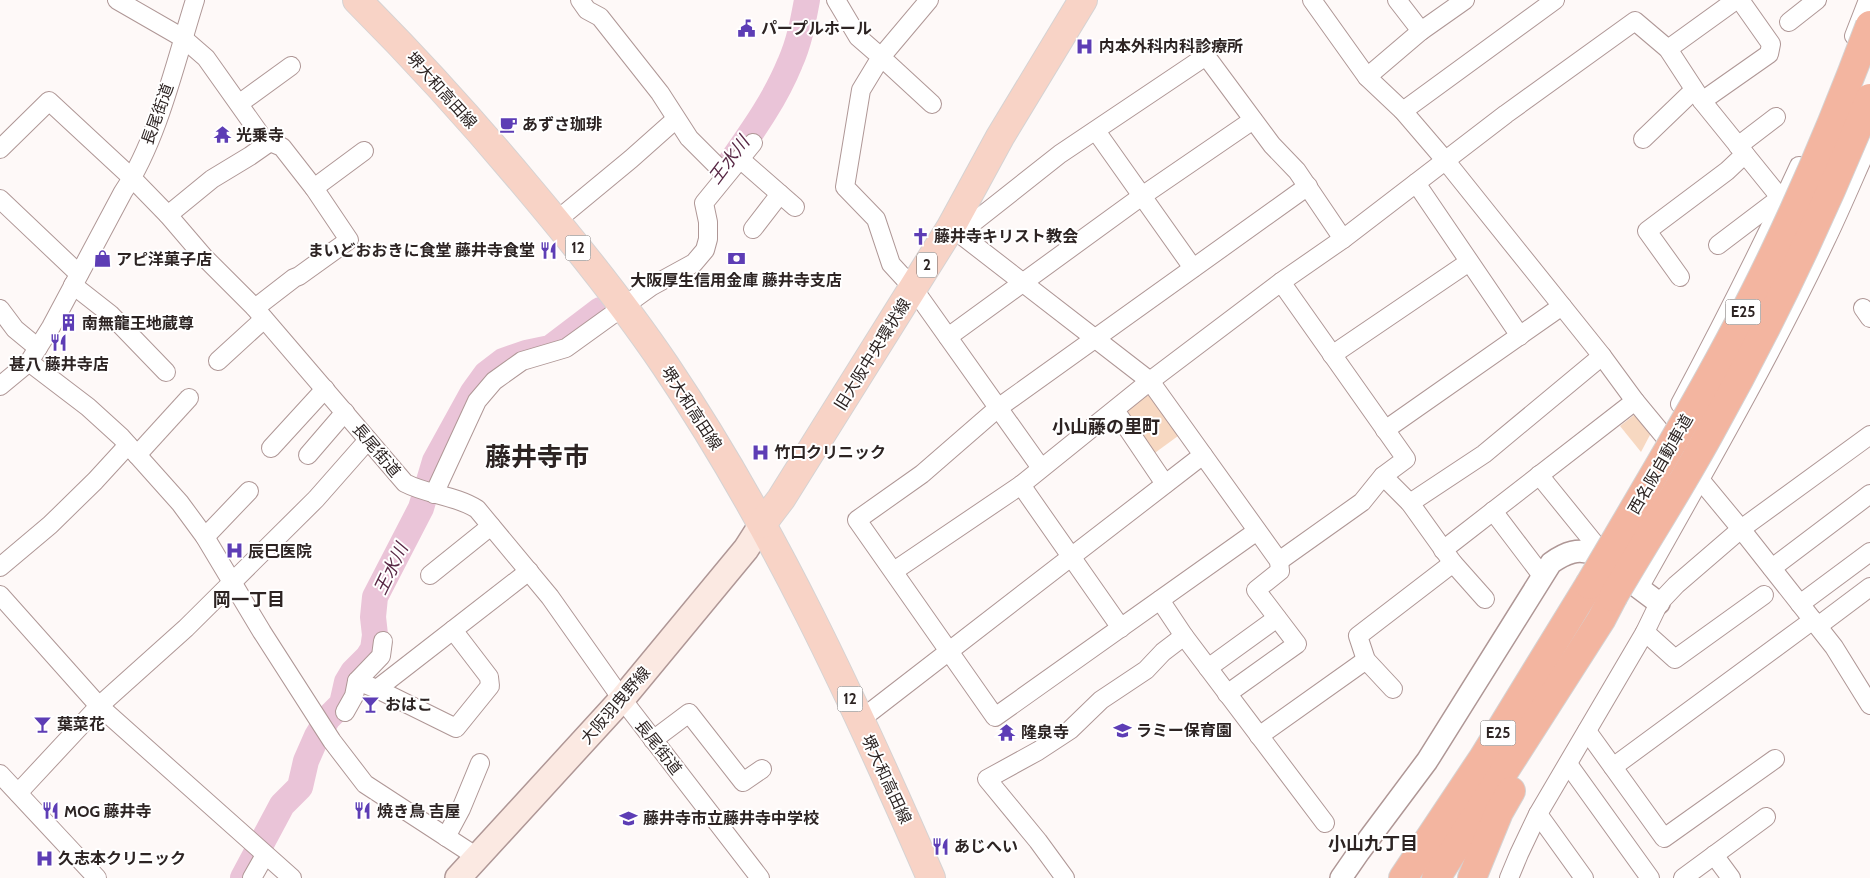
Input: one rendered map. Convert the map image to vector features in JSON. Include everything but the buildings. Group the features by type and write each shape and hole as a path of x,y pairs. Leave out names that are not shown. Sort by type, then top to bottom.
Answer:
{"highway":[{"name":"西名阪自動車道","path":"1403,878 1483,758 1601,601 1692,410 1773,255 1824,140 1870,25"},
{"name":"西名阪自動車道","path":"1436,878 1601,601 1711,432 1779,302 1840,170 1870,98"},
{"path":"1472,878 1499,812 1572,690 1601,601"}],"main road":[{"name":"堺大和高田線","path":"357,0 448,96 556,221 624,307 666,367 762,524 813,620 931,878"},
{"name":"旧大阪中央環状線","path":"762,524 781,499 913,288 956,230 1000,137 1081,1"},
{"name":"大阪羽曳野線","path":"458,878 622,698 746,549 762,524"}],"street":[{"path":"117,0 183,38 206,58 240,103 267,144"},
{"name":"長尾街道","path":"195,0 156,123 132,178 260,314 405,484 428,493 466,502 477,509 550,597 653,740 760,878"},
{"path":"580,0 587,10 600,17 660,93 689,138 726,176"},
{"path":"836,0 858,37 932,104"},
{"path":"929,0 881,57 862,90 845,187 876,219 891,264 913,288 1041,468"},
{"path":"1312,0 1367,77 1403,111 1445,160 1602,356 1662,435 1772,568 1834,647 1870,705"},
{"path":"1397,0 1421,31"},
{"path":"1367,77 1421,31 1465,0"},
{"path":"1403,111 1555,0"},
{"path":"1643,139 1698,96 1769,54 1771,44 1738,0 1668,49"},
{"path":"1789,22 1818,0"},
{"path":"1597,552 1726,318 1810,140 1868,0"},
{"path":"894,571 1021,485 1150,381 1281,282 1343,239 1506,114 1635,21 1668,49 1698,96 1782,199"},
{"path":"1228,694 1297,644 1256,590 1280,571 1279,562 1150,381 956,230 1060,154 1206,56 1272,145 1297,171 1343,239"},
{"path":"240,103 291,66"},
{"path":"0,149 49,101 132,178 51,327 33,355 0,386"},
{"path":"1680,277 1647,231 1727,171 1741,150 1776,117"},
{"path":"556,221 676,119"},
{"path":"948,337 1142,196 1253,120"},
{"path":"1096,131 1193,268"},
{"path":"168,215 212,179 270,142 282,147 314,188 349,240 294,278 218,361"},
{"path":"1639,588 1777,339 1826,241 1865,169 1870,143"},
{"path":"428,493 477,401 494,381 522,361 566,348 652,286 694,263 705,250 708,239 708,222 704,203 753,144"},
{"path":"314,188 364,151"},
{"path":"740,159 795,207"},
{"path":"1416,183 1520,336"},
{"path":"1257,531 995,717 857,520 922,474 998,408 1094,337 1308,186"},
{"path":"753,229 780,194"},
{"path":"0,199 166,372"},
{"path":"1718,245 1782,199"},
{"path":"1332,355 1469,262"},
{"path":"1279,562 1362,502 1383,476 1406,459 1281,282"},
{"path":"1386,430 1562,306"},
{"path":"0,309 33,355 132,450 180,503 205,537 262,632 328,735 365,784 476,857"},
{"path":"1410,503 1484,454 1602,356"},
{"path":"271,448 325,389"},
{"path":"0,567 50,525 95,481 189,398"},
{"path":"1392,689 1366,660 1358,636 1448,556 1493,511 1635,401"},
{"path":"1115,410 1165,484"},
{"path":"308,455 345,412"},
{"path":"1515,874 1538,814 1645,632 1658,603 1741,529 1870,435"},
{"path":"18,793 99,706 164,649 316,499 368,440"},
{"path":"860,720 948,650 1203,455"},
{"path":"1539,475 1597,552 1658,603"},
{"path":"1383,476 1410,503 1448,556 1485,599"},
{"path":"1021,485 1121,628"},
{"path":"205,537 249,491"},
{"path":"1772,568 1870,494"},
{"path":"1493,511 1542,577"},
{"path":"430,575 491,526"},
{"path":"1341,878 1427,761 1552,563 1561,556 1575,551 1597,552"},
{"path":"1800,604 1870,552"},
{"path":"377,689 529,571"},
{"path":"1612,767 1815,623 1870,587"},
{"path":"0,595 99,706 292,878"},
{"path":"1645,632 1676,659 1764,595"},
{"path":"1160,600 1184,636 1325,823"},
{"path":"1208,668 1277,618"},
{"path":"357,681 456,728 490,686 489,677 454,630"},
{"path":"1065,878 1038,841 987,779 1038,751 1070,730 1101,700 1146,670 1163,652 1184,636"},
{"path":"346,712 354,696 357,681 381,656 383,641"},
{"path":"1259,736 1366,660"},
{"path":"653,740 689,713 744,782 762,768"},
{"path":"1587,731 1664,838 1775,759"},
{"path":"446,837 480,763"},
{"path":"1568,764 1650,878"},
{"path":"0,774 87,875"},
{"path":"1538,814 1584,878"},
{"path":"1683,878 1766,817"},
{"path":"252,878 265,855"},
{"path":"1714,855 1731,878"}],"shaded area":[{"path":"1142,396 1149,396 1178,436 1152,455 1125,410"},
{"path":"1638,412 1651,433 1641,452 1620,426"}],"waterway":[{"name":"王水川","path":"728,166 762,116 784,77 798,40 807,0"},
{"name":"王水川","path":"243,878 282,805 300,787 306,761 317,736 328,718 342,704 347,682 373,649 375,597 421,508 435,461 473,392 486,374 503,361 526,353 550,348 600,310"}],"place":[{"name":"パープルホール","path":"747,28"},
{"name":"内本外科内科診療所","path":"1085,46"},
{"name":"あずさ珈琲","path":"508,124"},
{"name":"光乗寺","path":"222,135"},
{"name":"藤井寺キリスト教会","path":"920,236"},
{"name":"まいどおおきに食堂 藤井寺食堂","path":"549,250"},
{"name":"アピ洋菓子店","path":"102,259"},
{"name":"大阪厚生信用金庫 藤井寺支店","path":"736,259"},
{"name":"南無龍王地蔵尊","path":"68,323"},
{"name":"甚八 藤井寺店","path":"59,342"},
{"name":"竹口クリニック","path":"760,452"},
{"name":"辰巳医院","path":"234,551"},
{"name":"おはこ","path":"371,704"},
{"name":"葉菜花","path":"43,724"},
{"name":"ラミー保育園","path":"1122,730"},
{"name":"隆泉寺","path":"1007,732"},
{"name":"MOG 藤井寺","path":"50,811"},
{"name":"焼き鳥 吉屋","path":"363,811"},
{"name":"藤井寺市立藤井寺中学校","path":"629,818"},
{"name":"あじへい","path":"940,846"},
{"name":"久志本クリニック","path":"44,858"}],"district":[{"name":"小山藤の里町","path":"1106,427"},
{"name":"藤井寺市","path":"537,457"},
{"name":"岡一丁目","path":"249,600"},
{"name":"小山九丁目","path":"1373,844"}]}
